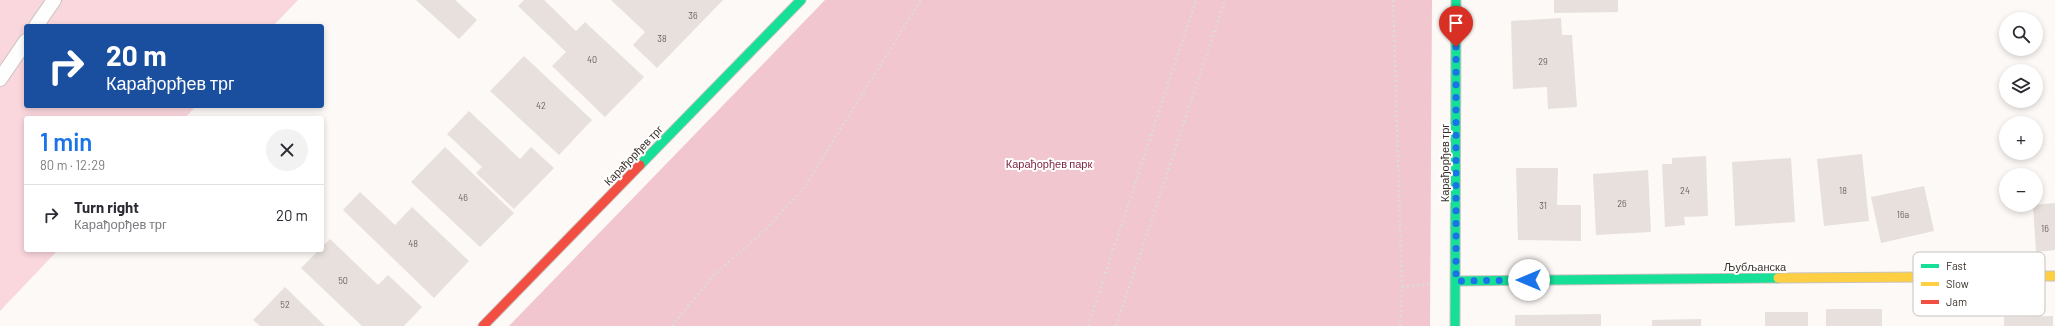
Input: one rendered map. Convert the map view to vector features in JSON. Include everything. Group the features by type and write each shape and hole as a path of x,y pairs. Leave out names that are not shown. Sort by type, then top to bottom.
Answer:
{"street":[{"name":"Карађорђев трг","path":"483,326 801,0"},
{"name":"Карађорђев трг","path":"1455,326 1456,0"},
{"name":"Љубљанска","path":"2045,276 2055,276"},
{"name":"Љубљанска","path":"1456,281 1913,277"}],"lane":[{"path":"37,24 54,0"},
{"path":"0,79 24,44"}],"path":[{"path":"672,326 713,276 766,229 804,190 921,0"},
{"path":"1088,326 1196,0"},
{"path":"1116,326 1225,0"},
{"path":"1393,0 1402,287 1400,326"}],"shaded area":[{"path":"0,0 298,0 275,24 24,24 24,108 194,108 187,116 24,116 24,252 56,252 0,311"}],"green space":[{"name":"Карађорђев парк","path":"825,0 1432,0 1430,326 509,326"}],"building":[{"path":"416,0 455,0 477,20 459,39"},
{"path":"524,0 544,0 576,31 585,22 644,77 605,117 552,66 566,52 518,6"},
{"path":"611,0 723,0 657,68 633,45 645,32"},
{"path":"1554,0 1618,0 1618,12 1554,13"},
{"path":"1561,18 1562,35 1572,35 1577,107 1548,109 1547,87 1513,89 1511,21"},
{"path":"524,56 592,120 559,155 490,91"},
{"path":"469,111 520,159 531,147 554,168 514,209 476,173 482,167 447,134"},
{"path":"445,147 514,213 480,247 411,182"},
{"path":"1862,154 1869,221 1824,226 1817,159"},
{"path":"1706,156 1708,216 1684,217 1685,225 1665,227 1662,164 1672,164 1672,158"},
{"path":"1791,158 1795,222 1735,226 1732,162"},
{"path":"1516,168 1558,168 1557,205 1581,205 1581,241 1518,240"},
{"path":"1648,170 1651,232 1596,235 1593,174"},
{"path":"1924,186 1934,231 1881,243 1871,197"},
{"path":"360,192 395,225 412,207 469,261 434,298 343,210"},
{"path":"2055,203 2055,250 2036,252 2033,212 2043,212 2043,204"},
{"path":"330,239 378,285 388,275 422,307 404,326 362,326 301,268 317,252 324,252 324,245"},
{"path":"285,287 325,326 260,326 253,320"},
{"path":"1826,309 1882,309 1882,326 1826,326"},
{"path":"1765,312 1808,312 1808,326 1765,326"},
{"path":"1601,314 1601,326 1515,326 1515,315"},
{"path":"2053,316 2053,326 2004,326 2004,317"},
{"path":"1701,319 1701,326 1652,326 1652,320"}],"traffic: fast":[{"path":"640,165 801,0"},
{"path":"1455,326 1456,0"},
{"path":"1456,281 1778,278"}],"traffic: slow":[{"path":"2045,276 2055,276"},
{"path":"1778,278 1913,277"}],"traffic: jam":[{"path":"483,326 640,165"}],"route":[{"path":"1456,47 1456,281 1529,280"}]}
